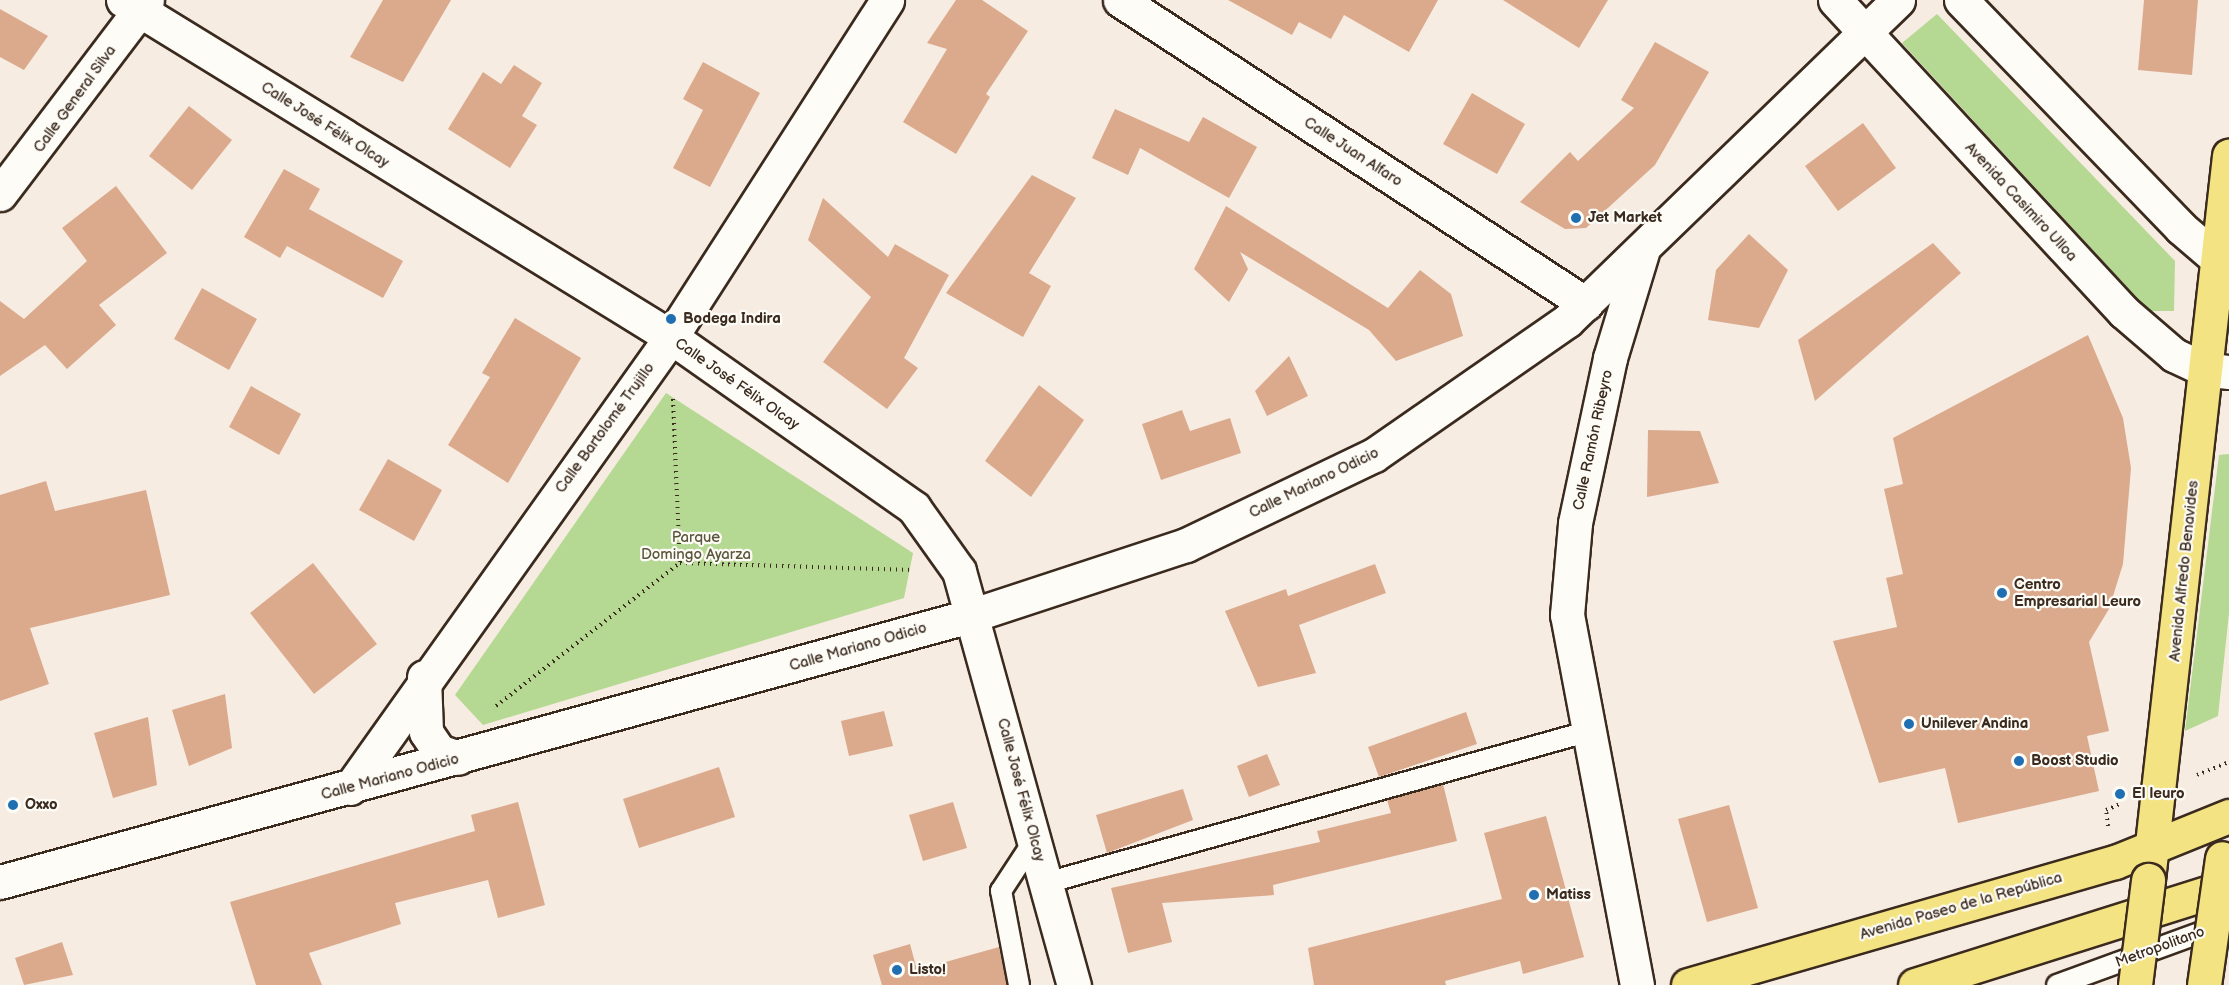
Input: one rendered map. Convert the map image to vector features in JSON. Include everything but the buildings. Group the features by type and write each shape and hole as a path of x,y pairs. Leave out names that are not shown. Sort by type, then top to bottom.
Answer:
{"main road":[{"name":"Avenida Alfredo Benavides","path":"2134,985 2217,370 2229,156"},
{"name":"Avenida Paseo de la República","path":"1688,985 2150,865 2228,809"},
{"path":"2204,985 2225,872 2228,809"},
{"path":"1915,985 2225,872"}],"street":[{"name":"Calle Bartolomé Trujillo","path":"350,788 424,677 670,338 887,0"},
{"name":"Calle Juan Alfaro","path":"1120,0 1586,304"},
{"name":"Avenida Casimiro Ulloa","path":"1834,0 2124,312 2174,355 2217,370"},
{"name":"Calle Ramón Ribeyro","path":"1636,985 1586,732 1567,615 1575,523 1610,358 1642,252 1898,0"},
{"path":"1961,0 2223,265"},
{"name":"Calle José Félix Olcay","path":"137,4 670,338 914,508 959,571 1074,985"},
{"name":"Calle General Silva","path":"0,194 137,4"},
{"name":"Calle Mariano Odicio","path":"0,882 350,788 973,615 1186,545 1374,455 1480,386 1586,304 1642,252"},
{"path":"424,677 426,732 439,751 458,758"}],"lane":[{"path":"1046,883 1586,732"},
{"path":"1019,985 1001,891 1035,839"},
{"name":"Metropolitano","path":"2057,985 2229,921"}],"path":[{"path":"670,338 680,563"},
{"path":"485,715 680,563 959,571"}],"green space":[{"path":"1937,14 2175,261 2174,311 2149,311 1902,43"},
{"name":"Parque Domingo Ayarza","path":"666,393 913,553 904,598 483,725 455,695"},
{"path":"2229,454 2229,613 2218,716 2185,731 2219,455"}],"place":[{"name":"Jet Market","path":"1576,218"},
{"name":"Bodega Indira","path":"671,319"},
{"name":"Centro Empresarial Leuro","path":"2002,593"},
{"name":"Unilever Andina","path":"1909,724"},
{"name":"Boost Studio","path":"2019,761"},
{"name":"El leuro","path":"2120,794"},
{"name":"Oxxo","path":"13,805"},
{"name":"Matiss","path":"1534,895"},
{"name":"Listo!","path":"897,970"}]}
